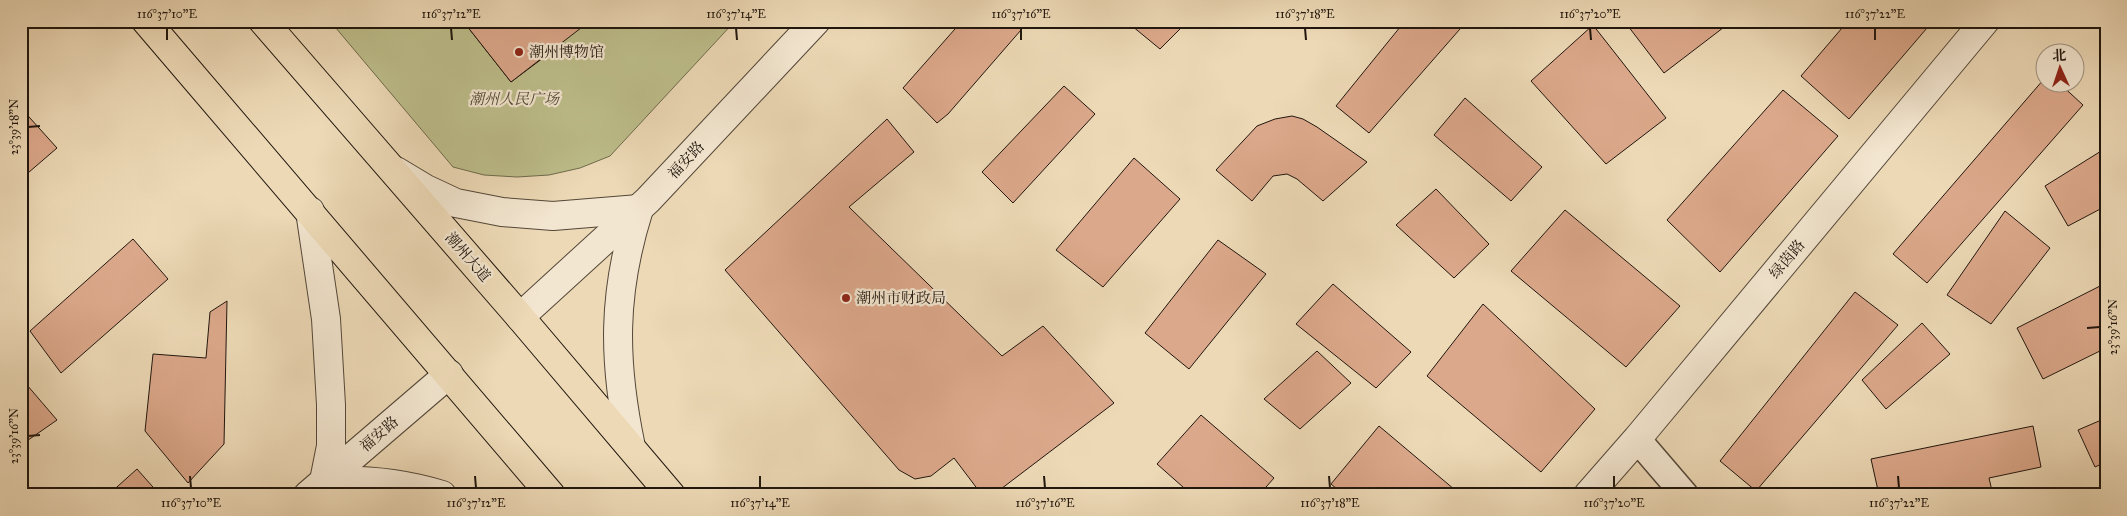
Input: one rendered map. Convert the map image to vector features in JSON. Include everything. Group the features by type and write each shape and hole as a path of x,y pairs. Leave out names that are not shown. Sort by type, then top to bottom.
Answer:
{"highway":[{"path":"146,21 551,495"},
{"name":"潮州大道","path":"264,21 671,495"}],"street":[{"name":"福安路","path":"520,317 639,209 816,21"},
{"name":"绿茵路","path":"1588,495 1637,439 1985,21"},
{"path":"392,169 426,189 456,203 502,212 553,216 639,209 623,266 617,343 621,399 631,447"},
{"path":"310,211 326,319 331,405 331,446 316,488"},
{"name":"福安路","path":"316,488 449,374"},
{"path":"1637,439 1685,495"},
{"path":"316,488 359,479 415,487 442,495"}],"green space":[{"name":"潮州人民广场","path":"330,21 735,21 610,156 580,168 549,175 517,177 484,175 453,167"}],"building":[{"name":"潮州博物馆","path":"463,21 546,21 563,43 511,82"},
{"name":"潮州博物馆","path":"463,21 590,21 511,82"},
{"path":"962,21 1012,21 1021,30 948,114 937,123 903,88"},
{"path":"1137,21 1188,21 1160,49 1132,26"},
{"path":"1405,21 1467,21 1369,133 1336,106"},
{"path":"1633,21 1732,21 1664,73 1628,26"},
{"path":"1848,21 1933,21 1849,119 1801,76"},
{"path":"2091,21 2106,21 2106,22 2100,29"},
{"path":"1593,25 1666,118 1606,164 1531,81"},
{"path":"1064,86 1095,114 1013,203 982,172"},
{"path":"1783,90 1838,136 1720,272 1667,220"},
{"path":"2034,91 2069,92 2083,105 1927,283 1893,254"},
{"path":"1465,98 1542,167 1511,201 1434,135"},
{"path":"21,108 57,148 21,179"},
{"path":"1292,116 1303,119 1317,127 1367,162 1323,201 1297,179 1287,174 1273,176 1252,201 1216,170 1257,126 1275,119"},
{"name":"潮州市财政局","path":"887,119 914,152 849,207 1002,356 1043,326 1114,403 993,495 982,495 954,458 931,476 915,479 899,470 725,270"},
{"path":"2106,148 2106,206 2068,226 2045,186"},
{"path":"1134,158 1180,199 1103,287 1056,250"},
{"path":"1436,189 1489,244 1454,278 1396,225"},
{"path":"1565,210 1680,306 1626,367 1511,271"},
{"path":"2005,211 2050,248 1991,324 1947,295"},
{"path":"133,239 168,279 61,373 30,331"},
{"path":"1218,240 1266,274 1189,369 1145,333"},
{"path":"2106,283 2106,348 2043,379 2017,328"},
{"path":"1333,284 1411,352 1376,388 1296,324"},
{"path":"1855,292 1898,325 1756,491 1720,461"},
{"path":"227,301 224,444 188,483 145,431 153,354 206,358 210,312"},
{"path":"1483,304 1595,409 1541,472 1427,376"},
{"path":"1922,323 1950,354 1886,409 1862,380"},
{"path":"1317,351 1351,383 1300,429 1264,399"},
{"path":"21,378 57,420 21,445"},
{"path":"1201,415 1274,478 1259,495 1192,495 1157,464"},
{"path":"2106,418 2106,462 2095,467 2078,430"},
{"path":"1379,426 1461,495 1344,495 1331,484"},
{"path":"2033,426 2041,467 1989,478 1993,495 1933,495 1931,488 1901,495 1879,495 1871,459"},
{"path":"137,469 160,495 108,495"}],"place":[{"name":"潮州博物馆","path":"519,52"},
{"name":"潮州市财政局","path":"846,298"}]}
